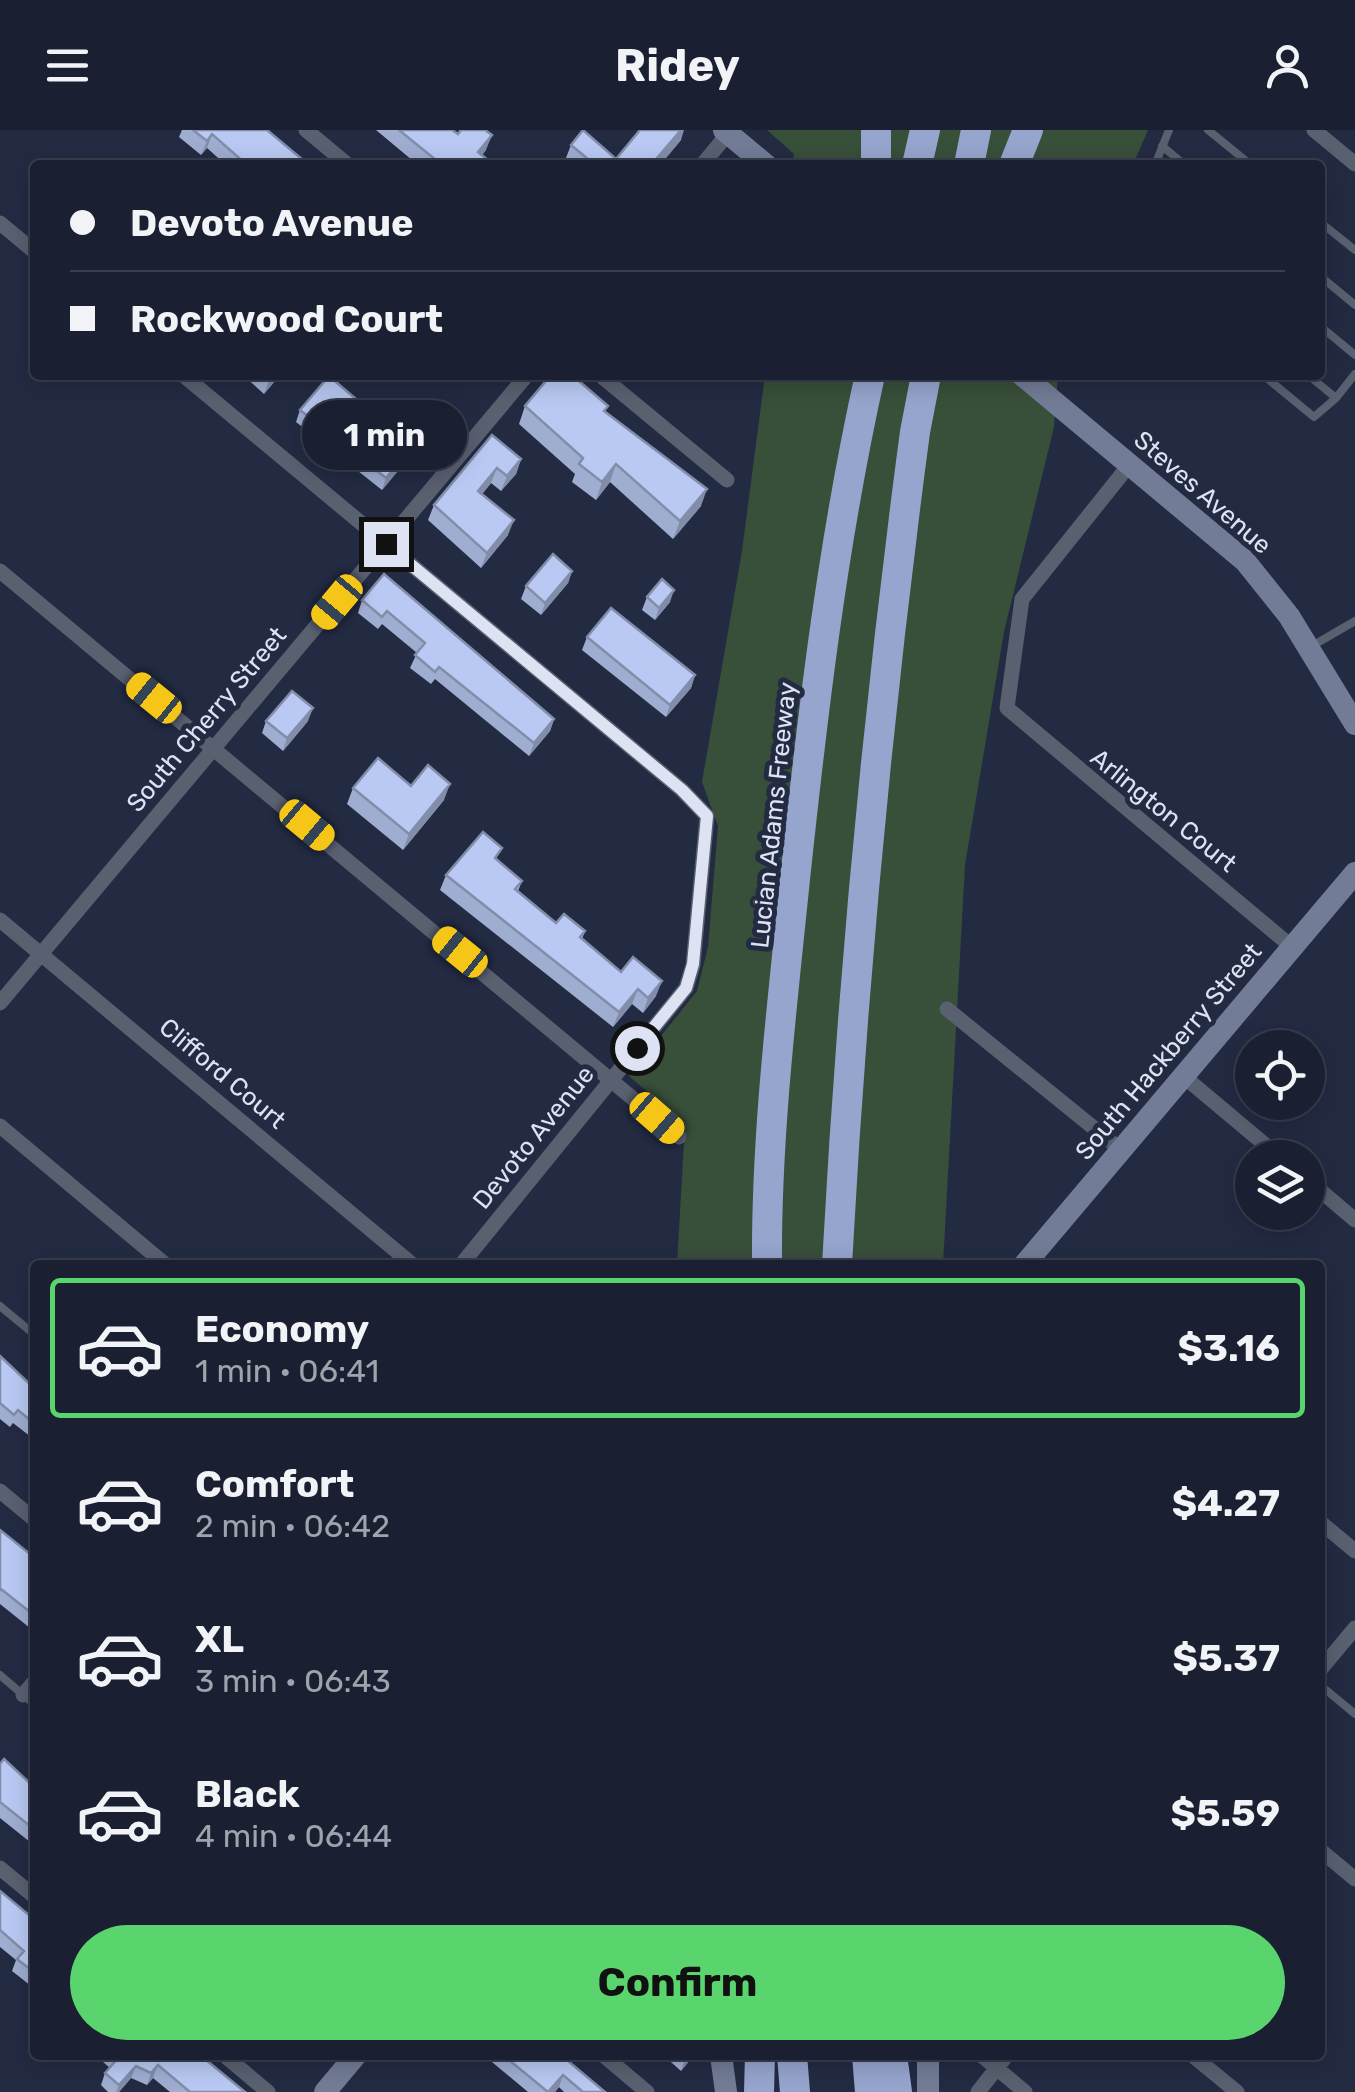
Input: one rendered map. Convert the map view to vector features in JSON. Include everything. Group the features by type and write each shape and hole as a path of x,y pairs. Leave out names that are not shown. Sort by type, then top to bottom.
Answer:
{"highway":[{"path":"918,160 925,130"},
{"path":"970,160 976,130"},
{"path":"1016,160 1028,130"},
{"name":"Lucian Adams Freeway","path":"767,1260 778,1040 804,794 829,593 869,380"},
{"path":"837,1260 850,1028 869,800 915,432 930,380"},
{"path":"759,2092 760,2060"},
{"path":"792,2060 795,2092"},
{"path":"867,2060 870,2092"},
{"path":"893,2060 897,2092"}],"main road":[{"path":"728,131 760,160"},
{"name":"Steves Avenue","path":"1028,380 1245,561 1308,648 1355,724"},
{"name":"South Hackberry Street","path":"1028,1260 1182,1075 1352,882"},
{"path":"325,2092 352,2060"},
{"path":"722,2060 726,2092"},
{"path":"928,2060 928,2092"}],"street":[{"path":"306,130 342,160"},
{"path":"1314,130 1355,164"},
{"path":"706,160 728,131"},
{"path":"0,223 30,248"},
{"path":"189,380 386,544"},
{"name":"South Cherry Street","path":"0,1003 523,380"},
{"path":"606,380 727,480"},
{"name":"Arlington Court","path":"1130,464 1022,599 1007,708 1292,947"},
{"name":"Devoto Avenue","path":"386,544 682,790 707,816 693,964 686,988 464,1260"},
{"path":"0,571 679,1137"},
{"name":"Clifford Court","path":"0,920 407,1260"},
{"path":"947,1008 1121,1150"},
{"path":"1182,1075 1260,1140"},
{"path":"0,1126 160,1260"},
{"path":"1325,1194 1355,1220"},
{"path":"0,1491 30,1516"},
{"path":"1325,1526 1355,1551"},
{"path":"1325,1664 1355,1628"},
{"path":"1325,1854 1355,1879"},
{"path":"0,1868 30,1894"},
{"path":"230,2060 268,2092"},
{"path":"608,2060 647,2092"},
{"path":"1198,2060 1236,2092"},
{"path":"978,2092 1002,2062 1026,2092"}],"lane":[{"path":"1157,160 1169,130"},
{"path":"1208,130 1245,160"},
{"path":"1162,146 1179,160"},
{"path":"1325,226 1355,250"},
{"path":"1325,280 1355,305"},
{"path":"1325,330 1355,355"},
{"path":"1269,380 1314,417 1355,374"},
{"path":"1314,380 1336,398"},
{"path":"1308,648 1355,621"},
{"path":"0,1306 30,1332"},
{"path":"0,1676 29,1700"},
{"path":"1325,1689 1355,1714"}],"green space":[{"path":"767,130 1148,130 1135,160 793,160 794,154"},
{"path":"764,380 1058,380 1054,427 1004,632 965,865 943,1260 677,1260 685,1124 629,1076 697,991 708,947 718,826 702,782 742,551"}],"building":[{"path":"193,130 267,130 303,160 241,160 212,134 207,141"},
{"path":"399,130 452,130 458,134 461,130 485,130 492,135 478,152 488,160 436,160"},
{"path":"583,130 616,159 640,130 681,130 655,160 589,160 571,145"},
{"path":"326,380 334,380 412,447 386,478 300,410"},
{"path":"547,380 578,380 608,406 604,411 707,489 680,521 616,464 602,482 579,464 583,458 525,406"},
{"path":"492,435 521,459 507,476 497,468 478,491 514,520 487,553 434,505"},
{"path":"553,554 572,571 545,603 526,586"},
{"path":"384,574 554,719 534,743 439,667 435,672 415,655 425,643 387,611 382,617 362,600"},
{"path":"662,579 674,590 659,608 647,597"},
{"path":"611,608 695,675 670,705 587,637"},
{"path":"292,691 313,708 287,738 266,721"},
{"path":"378,758 411,786 428,765 450,784 409,834 353,788"},
{"path":"483,832 502,848 495,858 522,881 515,889 556,923 564,914 585,931 580,937 621,972 633,957 662,981 648,998 638,989 619,1012 446,875"},
{"path":"0,1356 30,1384 30,1420 18,1410 14,1415 0,1403"},
{"path":"0,1530 30,1554 30,1612 0,1590"},
{"path":"4,1759 30,1783 30,1826 0,1802 0,1764"},
{"path":"0,1891 30,1916 30,1969 17,1959 24,1951 0,1930"},
{"path":"116,2060 206,2060 245,2092 190,2092 158,2065 151,2073 136,2066 119,2085 105,2073"},
{"path":"509,2060 567,2060 605,2092 583,2092 563,2075 548,2092"}],"route":[{"path":"386,544 682,790 707,816 693,964 686,988 637,1048"}]}
